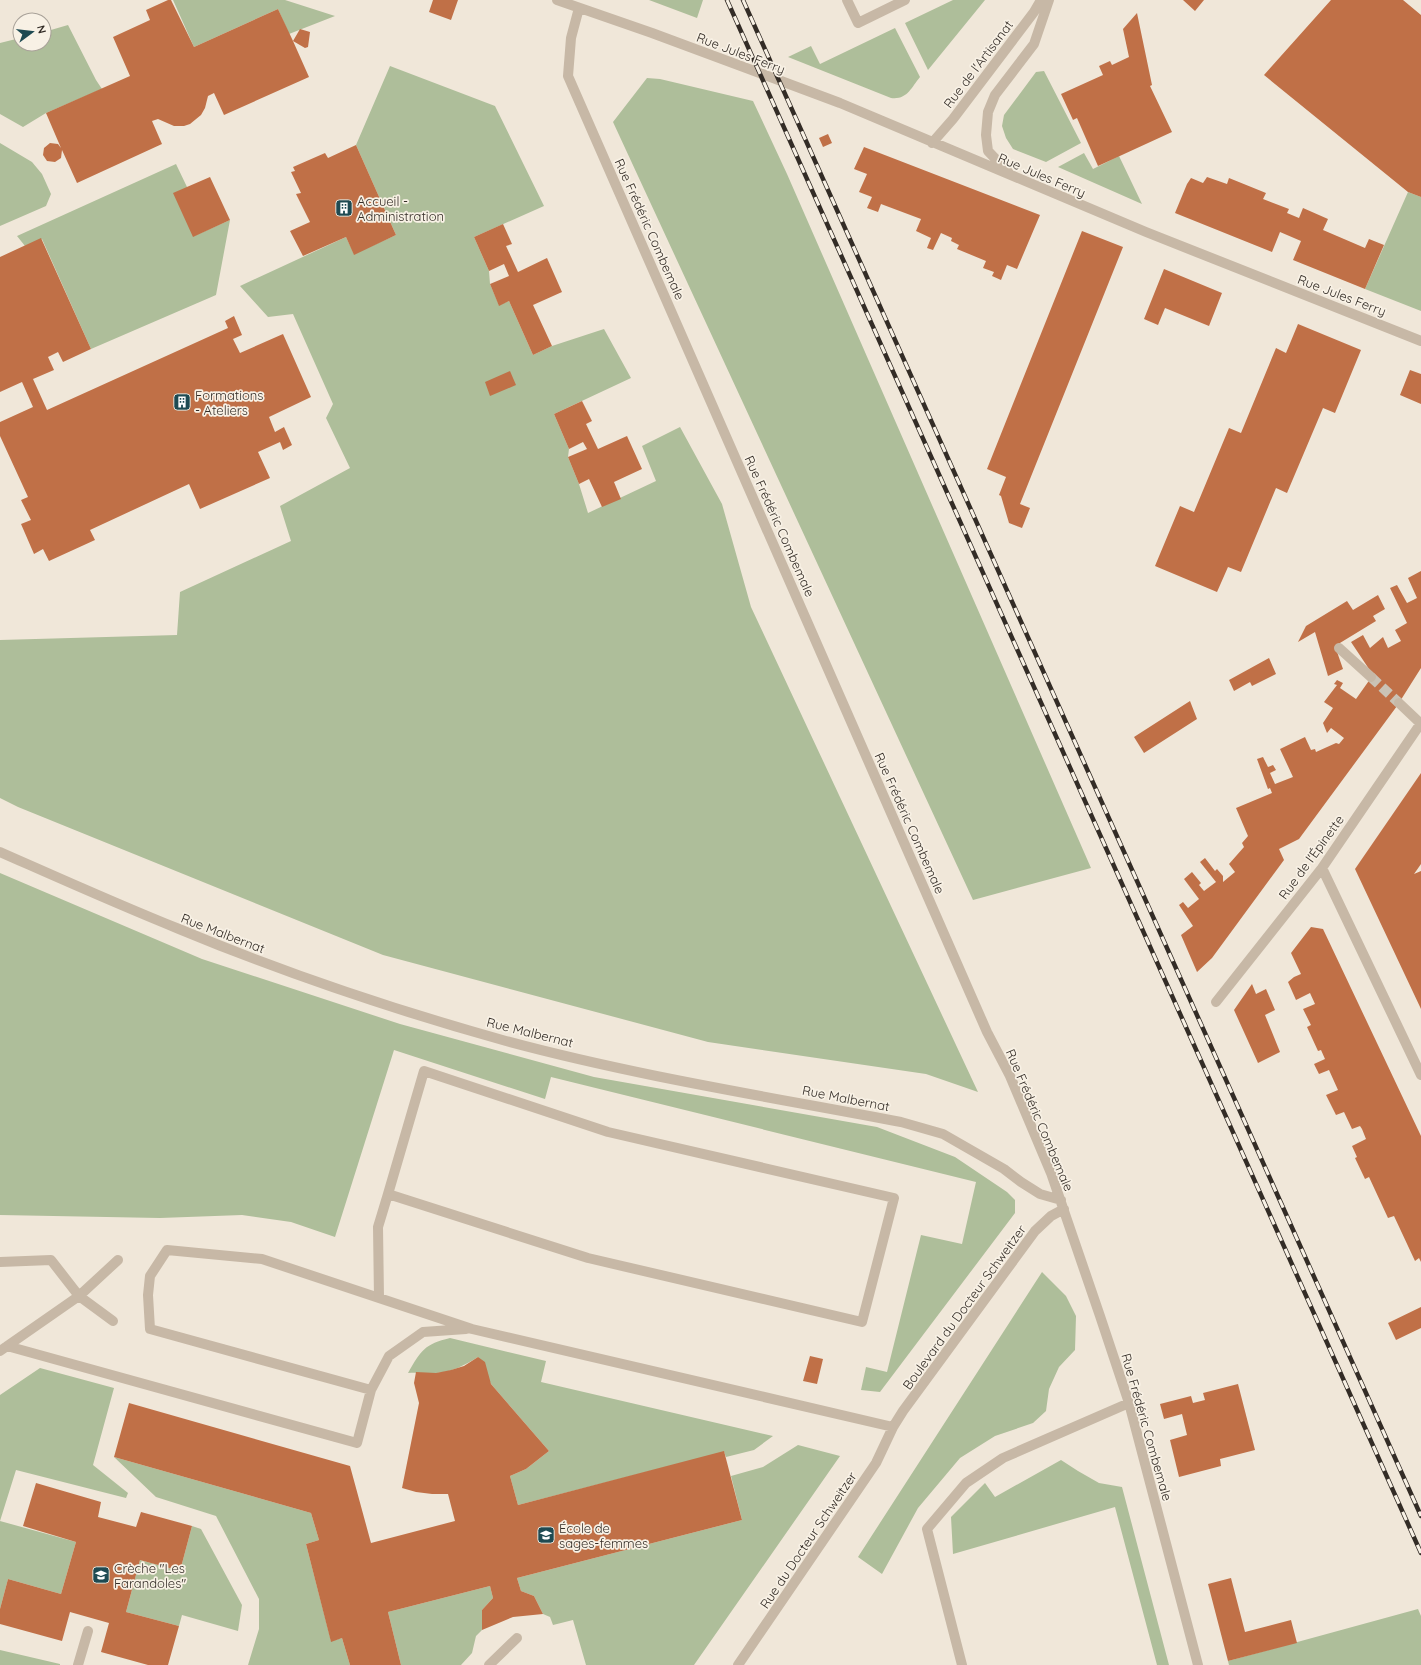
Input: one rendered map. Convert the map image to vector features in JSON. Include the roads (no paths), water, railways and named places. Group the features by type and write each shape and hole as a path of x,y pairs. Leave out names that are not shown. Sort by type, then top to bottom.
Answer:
{"street":[{"name":"Rue Jules Ferry","path":"557,0 652,33 840,103 1146,232 1421,341"},
{"path":"847,0 858,23 905,0"},
{"name":"Rue de l'Artisanat","path":"932,142 1019,31 1041,0"},
{"path":"1012,176 988,151 986,135 988,112 995,95 1034,44 1049,0"},
{"name":"Rue Frédéric Combemale","path":"579,8 571,38 568,76 987,1032 1010,1076 1062,1204 1129,1403 1198,1665"},
{"path":"1339,648 1371,677"},
{"path":"1399,703 1421,723"},
{"name":"Rue de l'Épinette","path":"1216,1002 1322,868 1421,723"},
{"name":"Rue Malbernat","path":"0,852 179,930 271,965 385,1005 508,1041 624,1070 894,1121 943,1134 1004,1169 1040,1194 1062,1204"},
{"path":"1322,868 1421,1075"},
{"path":"379,1298 378,1227 424,1071 608,1132 894,1198 862,1322 588,1258 388,1194"},
{"name":"Boulevard du Docteur Schweitzer","path":"894,1427 903,1411 1036,1231 1062,1204"},
{"path":"371,1390 150,1328 148,1295 150,1276 167,1250 262,1259 472,1329 894,1427"},
{"path":"0,1262 51,1260 80,1296 113,1321"},
{"path":"3,1348 80,1296 118,1260"},
{"path":"3,1348 357,1443 371,1390 389,1356 423,1332 472,1329"},
{"path":"962,1665 927,1529 966,1482 1003,1458 1129,1403"},
{"name":"Rue du Docteur Schweitzer","path":"738,1665 876,1463 894,1427"},
{"path":"78,1665 88,1631"},
{"path":"489,1665 517,1638"}],"tunnel":[{"path":"1371,677 1399,703"}],"railway":[{"path":"727,0 1421,1553"},
{"path":"743,0 1421,1516"}],"place":[{"name":"Accueil - Administration","path":"344,208"},
{"name":"Formations - Ateliers","path":"182,402"},
{"name":"École de sages-femmes","path":"546,1535"},
{"name":"Crèche \"Les Farandoles\"","path":"101,1575"}]}
